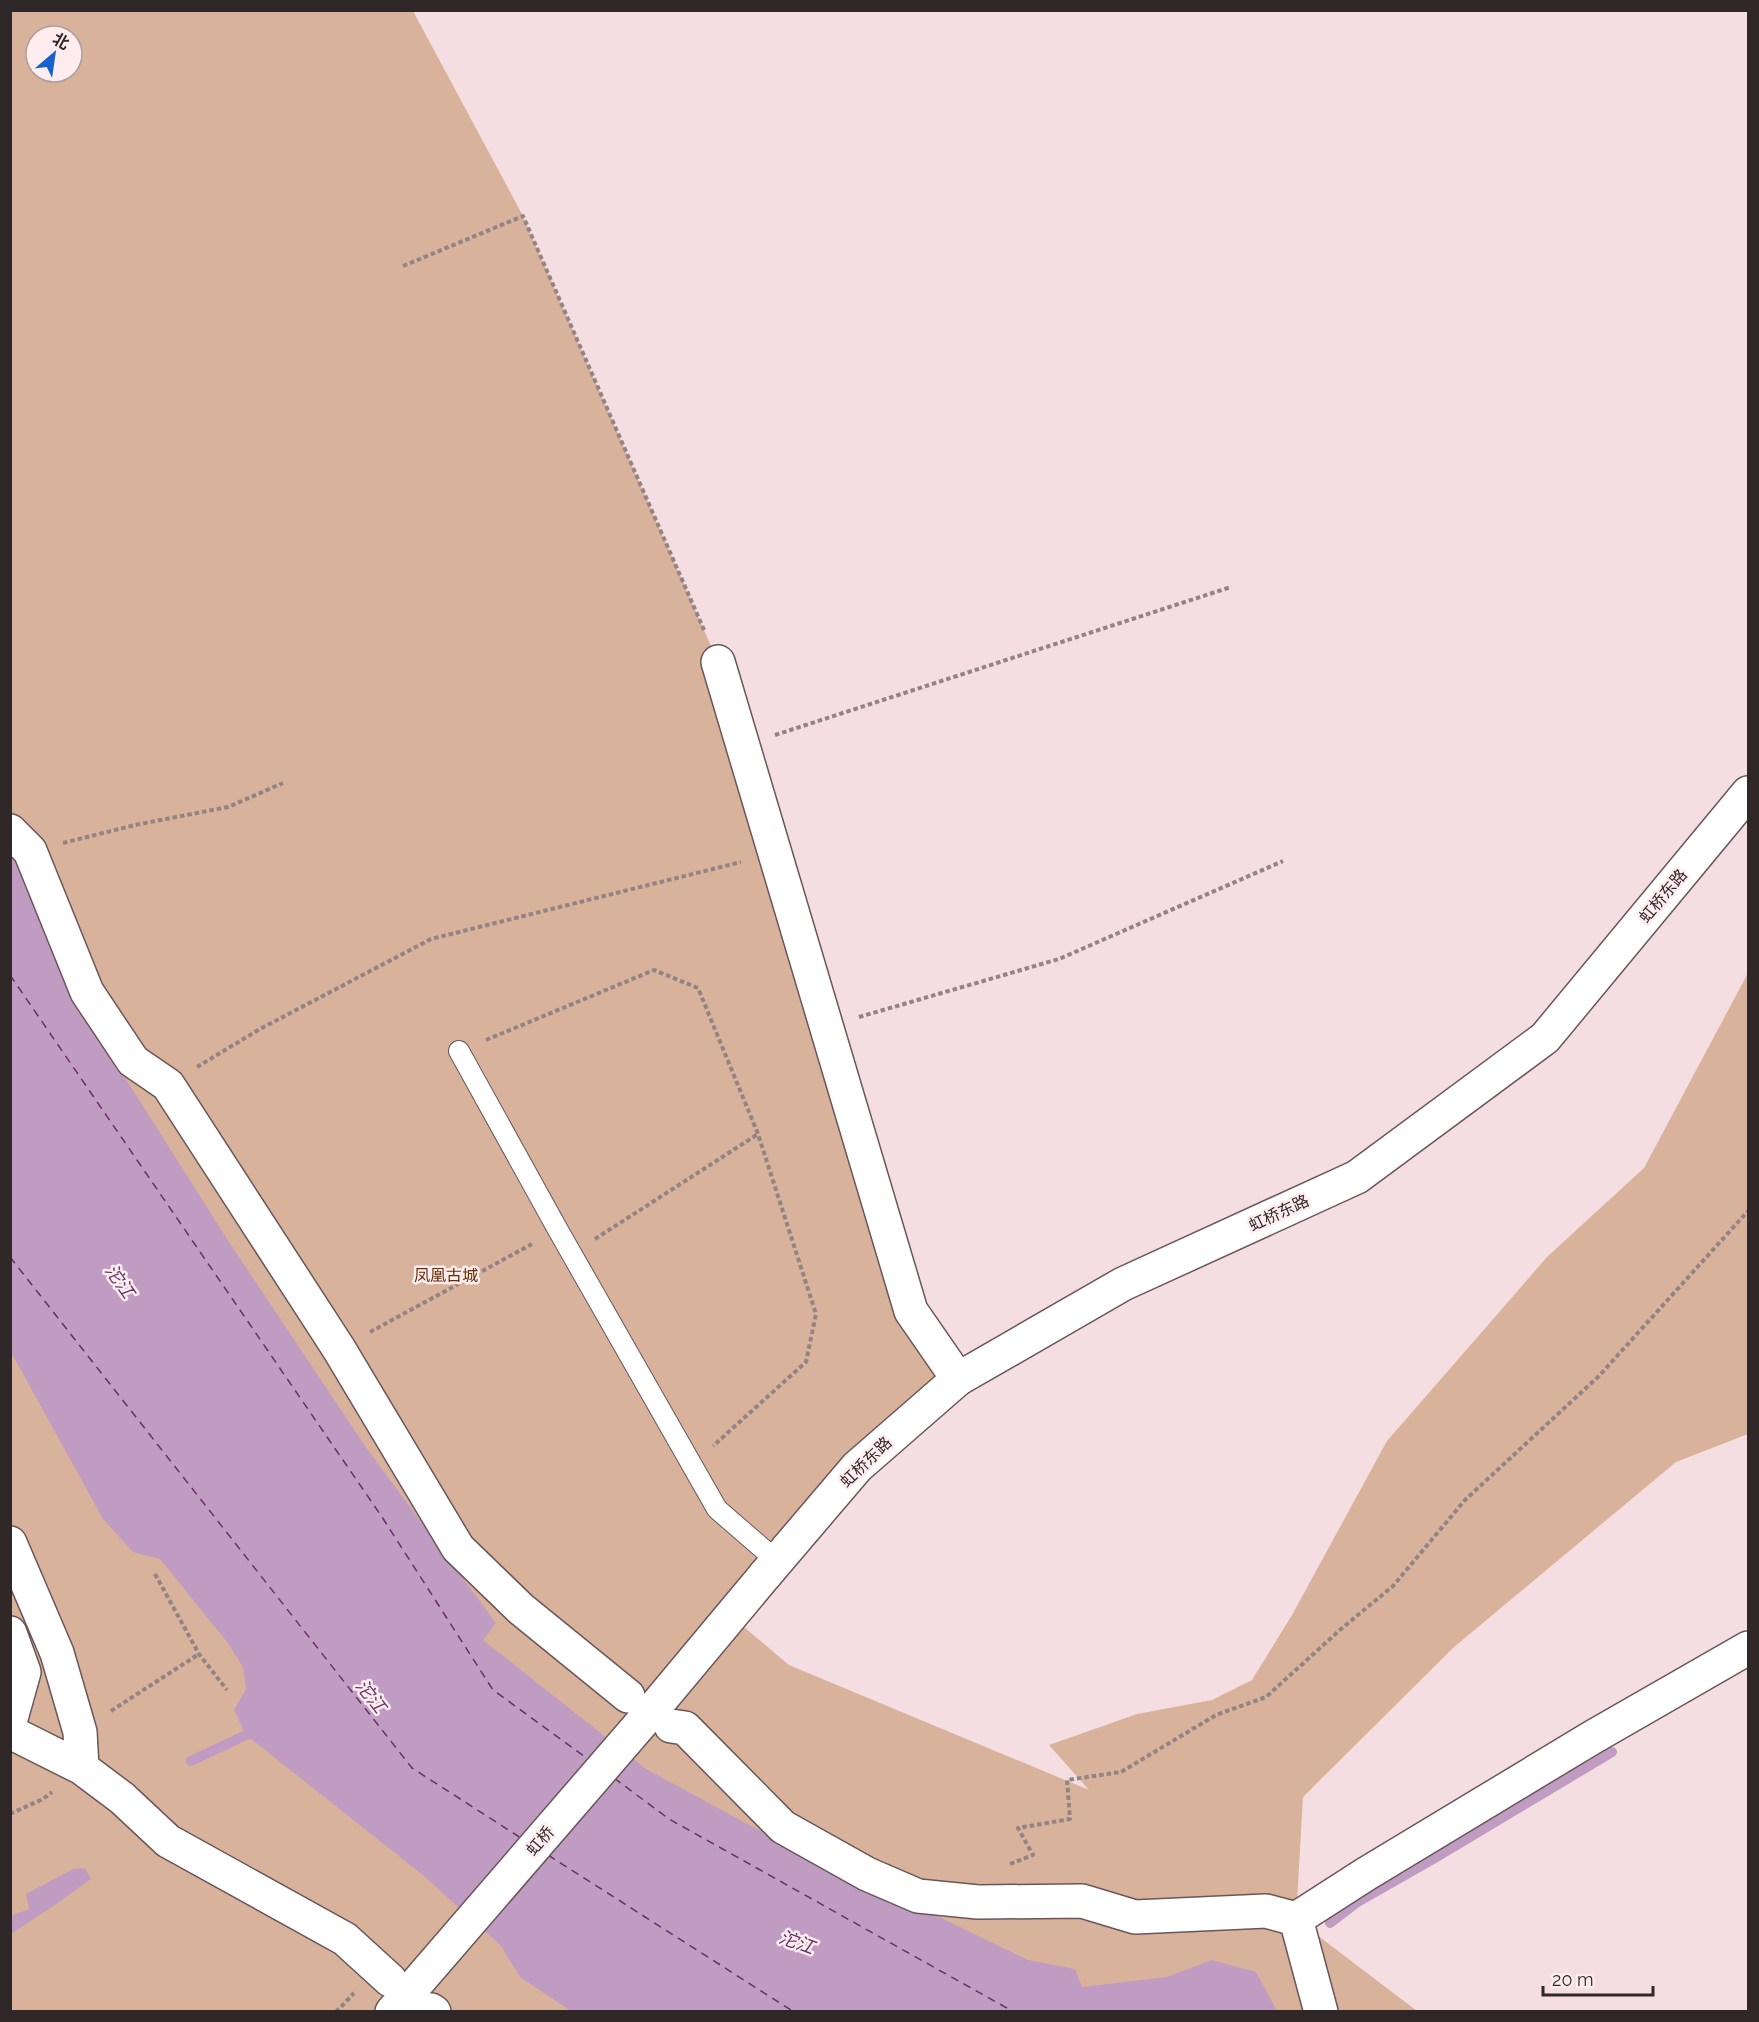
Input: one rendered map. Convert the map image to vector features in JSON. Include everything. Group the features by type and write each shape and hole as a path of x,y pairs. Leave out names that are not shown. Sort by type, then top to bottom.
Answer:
{"street":[{"path":"718,662 911,1311 958,1380"},
{"name":"虹桥东路","path":"648,1714 857,1467 958,1380 1123,1284 1357,1177 1545,1038 1749,793"},
{"path":"20,841 87,992 133,1061 168,1085 339,1348 458,1548 521,1609 648,1714 685,1728 783,1827 867,1874 918,1896 978,1902 1082,1901 1135,1917 1266,1911 1296,1919 1574,1748 1749,1648"},
{"path":"10,1543 57,1653 80,1732 82,1768"},
{"path":"10,1633 24,1672 10,1722"},
{"name":"虹桥","path":"391,1996 437,1961 648,1714"},
{"path":"10,1732 82,1768 122,1798 168,1841 345,1940 391,1996"},
{"path":"1296,1919 1321,2012"}],"lane":[{"path":"459,1051 717,1509 771,1568"}],"path":[{"path":"403,266 523,216 718,662"},
{"path":"743,745 1231,587"},
{"path":"20,841 135,825 228,807 283,783"},
{"path":"168,1085 260,1029 431,939 775,853"},
{"path":"826,1026 1059,959 1283,861"},
{"path":"459,1051 654,970 698,988 758,1134 816,1314 806,1362 692,1464"},
{"path":"339,1348 558,1230 594,1240 758,1134"},
{"path":"978,1902 984,1875 1033,1855 1018,1828 1070,1820 1067,1780 1121,1772 1216,1715 1266,1697 1341,1629 1394,1586 1465,1500 1599,1376 1749,1211"},
{"path":"155,1574 199,1654 226,1690"},
{"path":"80,1732 199,1654"}],"green space":[{"name":"凤凰古城","path":"11,11 413,11 523,216 718,662 911,1311 958,1379 731,1616 789,1665 1089,1790 1049,1745 1137,1714 1212,1700 1252,1680 1292,1615 1387,1441 1547,1257 1644,1168 1748,973 1748,1434 1676,1462 1453,1648 1303,1797 1296,1919 1417,2011 11,2012"}],"water":[{"name":"沱江","path":"10,844 81,1008 229,1242 365,1446 496,1623 483,1640 646,1769 819,1863 1028,1960 1075,1969 1082,1987 1167,1977 1212,1960 1256,1972 1277,2011 571,2011 520,1977 501,1946 424,1876 246,1735 234,1710 246,1689 243,1667 227,1642 160,1559 133,1552 103,1519 11,1352"},
{"path":"85,1868 91,1879 11,1934 11,1916 29,1909 26,1894 73,1869"}],"waterway":[{"path":"191,1761 246,1735 259,1732"},
{"path":"1330,1923 1356,1903 1612,1752"}],"ferry route":[{"path":"10,975 382,1517 493,1690 588,1759"},
{"path":"10,1257 412,1768 521,1838"},
{"path":"614,1778 669,1819 1014,2012"},
{"path":"548,1855 794,2012"}]}
